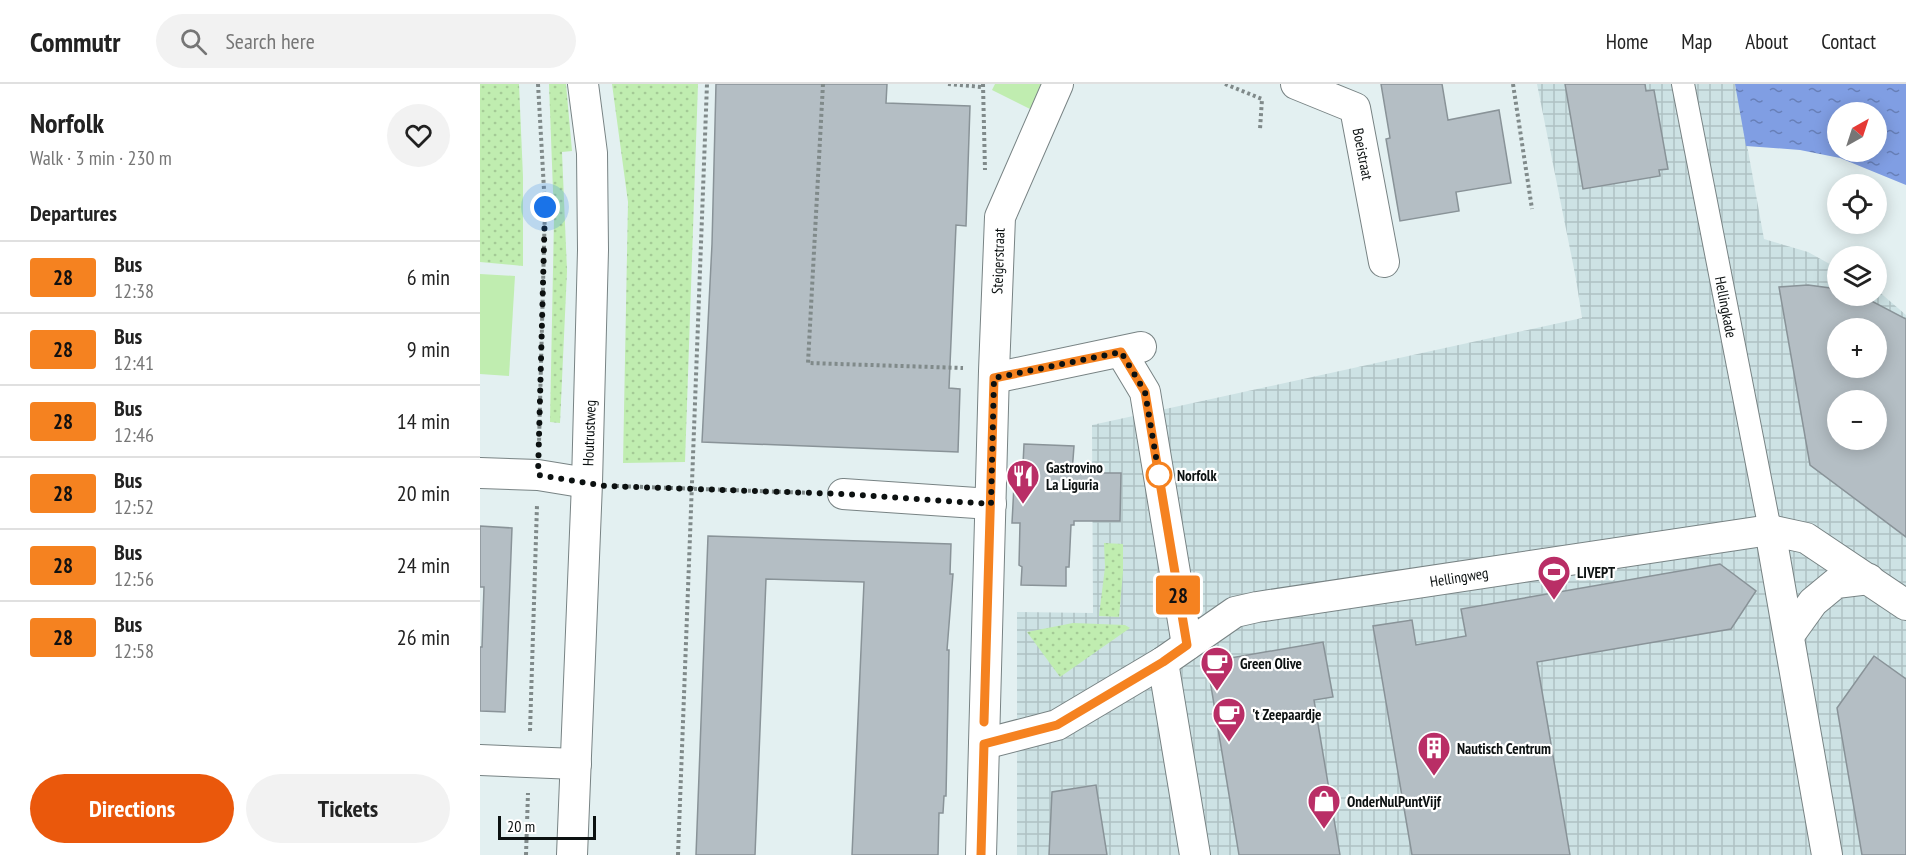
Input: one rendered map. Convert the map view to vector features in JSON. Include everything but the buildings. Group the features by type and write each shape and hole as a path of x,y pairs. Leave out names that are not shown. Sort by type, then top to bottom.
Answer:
{"street":[{"name":"Houtrustweg","path":"572,855 587,483 593,250 592,153 583,84"},
{"name":"Steigerstraat","path":"981,855 1000,218 1058,84"},
{"name":"Boeistraat","path":"1296,84 1355,108 1384,262"},
{"name":"Hellingkade","path":"1683,84 1770,530"},
{"path":"994,378 1132,350 1145,392 1196,855"},
{"path":"480,473 538,475 587,483"},
{"path":"843,494 991,504"},
{"path":"1770,530 1827,855"},
{"name":"Hellingweg","path":"984,744 1057,725 1175,654 1235,612 1257,607 1770,530 1806,538 1906,605"},
{"path":"1790,634 1813,602 1836,583 1869,579"},
{"path":"480,760 576,764"}],"path":[{"path":"526,855 545,207 538,84"},
{"path":"678,855 707,84"},
{"path":"823,84 808,363 947,367"},
{"path":"948,84 982,85 985,175"},
{"path":"1225,84 1262,99 1260,129"},
{"path":"1514,84 1532,209"},
{"path":"587,483 692,490 843,494"}],"shaded area":[{"path":"1537,84 1736,84 1764,239 1808,252 1827,262 1827,306 1887,306 1887,299 1906,315 1906,855 1017,855 1017,612 1093,613 1092,425 1582,318"}],"green space":[{"path":"480,84 519,84 523,177 523,266 480,262"},
{"path":"549,84 566,84 572,151 562,152 567,271 560,423 550,422 554,218"},
{"path":"612,84 698,84 685,462 623,463 628,202"},
{"path":"995,84 1044,84 1032,110 992,90"},
{"path":"480,274 515,276 509,376 480,374"},
{"path":"1104,543 1123,544 1119,617 1099,616 1105,567"},
{"path":"1073,623 1125,625 1130,628 1060,677 1027,632"}],"water":[{"path":"1735,84 1906,84 1906,185 1887,177 1887,174 1879,174 1850,162 1887,162 1887,102 1827,102 1827,155 1800,150 1746,146"}],"bus line":[{"name":"28","path":"981,855 984,744 1057,725 1163,662 1187,645 1145,392 1121,352 994,378 984,722"}],"place":[{"name":"Norfolk","path":"1159,475"},
{"name":"Gastrovino La Liguria","path":"1023,505"},
{"name":"LIVEPT","path":"1554,601"},
{"name":"Green Olive","path":"1217,692"},
{"name":"'t Zeepaardje","path":"1229,743"},
{"name":"Nautisch Centrum","path":"1434,777"},
{"name":"OnderNulPuntVijf","path":"1324,830"}],"route":[{"path":"545,207 538,475 606,486 843,494 991,504 994,378 1121,352 1145,392 1159,475"}]}
